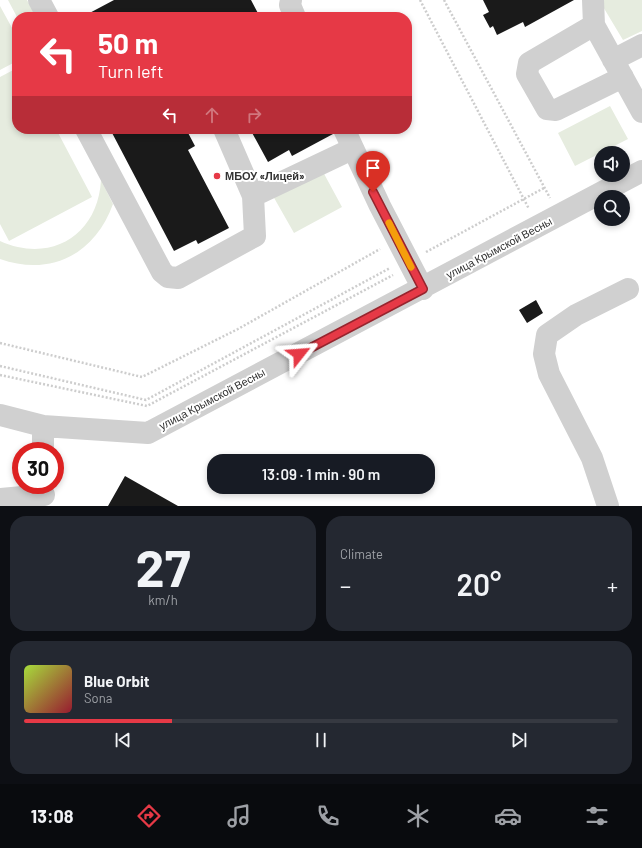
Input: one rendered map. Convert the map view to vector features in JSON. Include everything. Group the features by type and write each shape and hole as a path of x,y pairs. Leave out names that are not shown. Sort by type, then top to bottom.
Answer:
{"street":[{"path":"39,0 45,12"},
{"path":"291,0 290,5 294,12"},
{"path":"593,0 594,25 642,112"},
{"path":"594,25 529,63 527,74 547,109 556,110 618,69 642,44"},
{"path":"89,134 162,272 168,277 178,278 255,236 253,196 226,134"},
{"path":"346,134 404,263 423,289"},
{"path":"253,196 352,149"},
{"name":"улица Крымской Весны","path":"0,415 43,426 148,433 642,172"},
{"path":"608,506 592,458 549,374 544,354 547,335 576,315 628,289"},
{"path":"43,426 43,442"},
{"path":"0,498 44,495"}],"path":[{"path":"420,0 538,227"},
{"path":"444,0 559,216"},
{"path":"0,366 146,400 399,263 404,263 544,188"},
{"path":"0,343 142,377 238,329 382,248"},
{"path":"0,375 147,406 403,270 404,263"}],"shaded area":[{"path":"8,0 27,0 33,12 14,12"},
{"path":"599,0 642,0 642,31 623,40"},
{"path":"0,6 12,28 12,64 0,70"},
{"path":"12,71 12,134 59,134 92,197 9,241 0,224 0,77"},
{"path":"610,106 628,139 614,146 594,146 594,156 575,166 558,133"},
{"path":"322,170 342,207 294,233 273,196"},
{"path":"101,180 113,204 105,221 95,236 83,248 69,257 53,263 37,265 19,264 0,259 0,241 19,247 37,249 54,246 68,240 81,230 91,216 98,199"}],"building":[{"path":"114,0 251,0 257,12 91,12"},
{"path":"483,0 574,0 525,27 523,22 497,35 493,26 490,28 483,15 489,12"},
{"path":"113,134 189,134 195,146 188,150 229,228 198,244 196,240 174,251"},
{"path":"253,134 333,134 292,156 289,150 268,162"},
{"path":"536,300 543,313 527,323 519,310"},
{"path":"125,476 178,506 108,506"}],"slow traffic":[{"path":"389,223 411,267"}],"place":[{"name":"МБОУ «Лицей»","path":"217,176"}],"route":[{"path":"299,354 423,289 373,192"}]}
